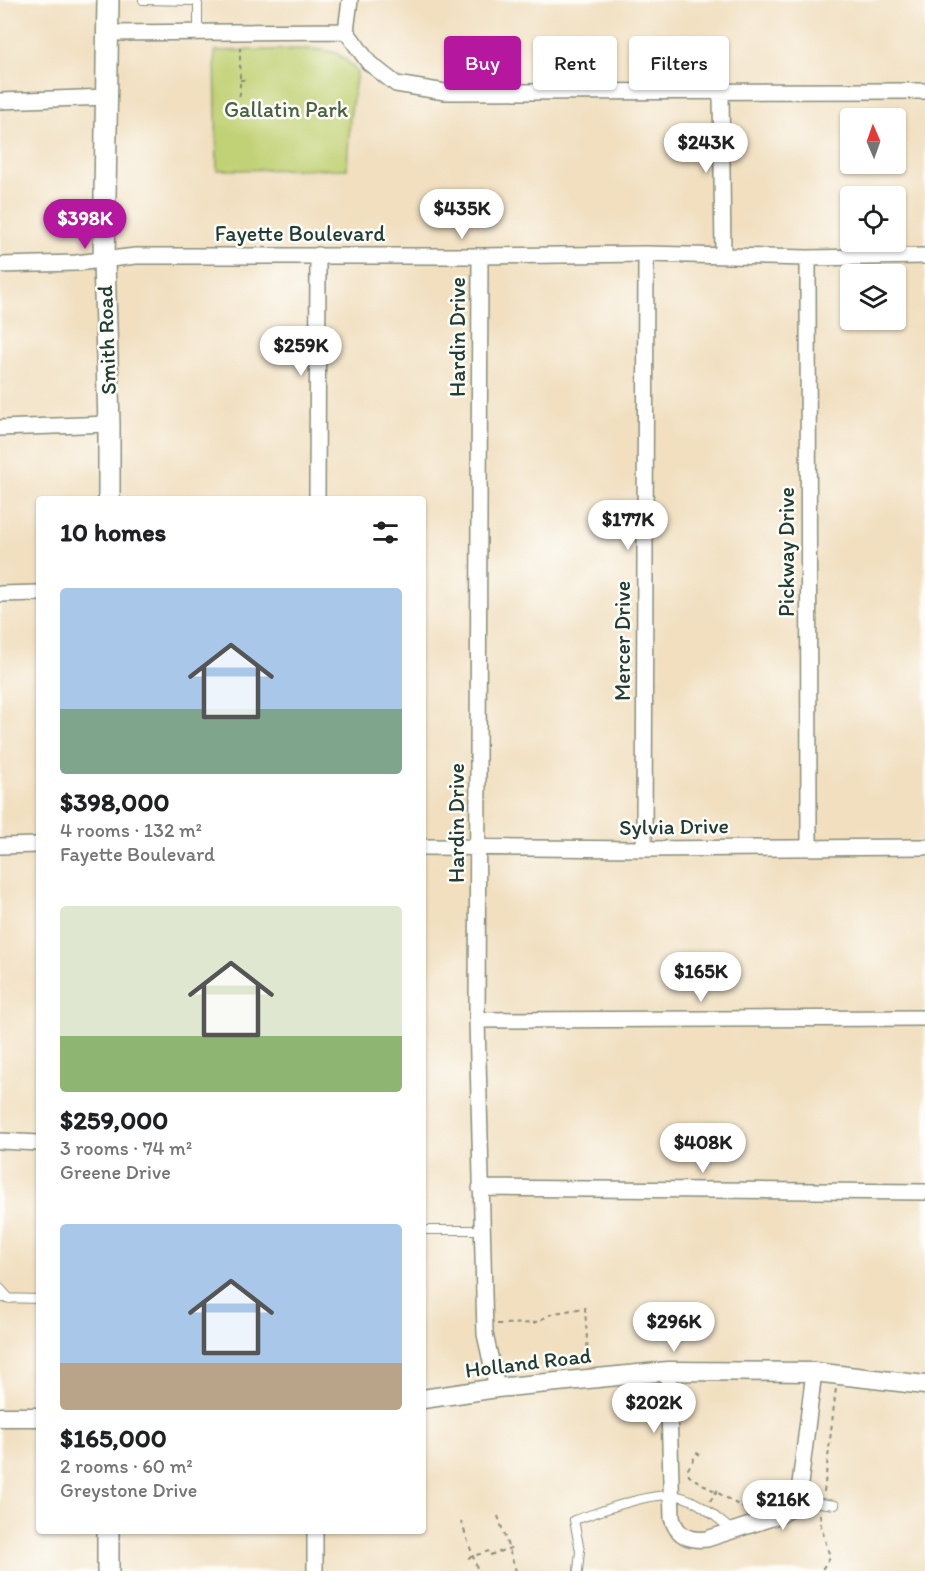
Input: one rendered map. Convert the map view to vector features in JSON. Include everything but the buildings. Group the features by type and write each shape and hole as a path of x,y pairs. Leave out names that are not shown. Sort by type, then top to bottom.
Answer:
{"main road":[{"name":"Smith Road","path":"108,0 104,261 109,496"},
{"path":"108,1534 108,1571"}],"street":[{"path":"350,0 346,31 369,63 396,84 445,92 925,91"},
{"path":"108,33 346,31"},
{"path":"721,93 723,254"},
{"path":"0,101 107,97"},
{"name":"Fayette Boulevard","path":"0,265 104,261 136,256 646,254 723,254 808,258 925,256"},
{"name":"Mercer Drive","path":"644,849 646,254"},
{"path":"317,496 318,255"},
{"name":"Hardin Drive","path":"480,256 477,1020 485,1325 497,1388"},
{"name":"Pickway Drive","path":"808,258 809,847"},
{"path":"0,428 109,424"},
{"path":"0,594 36,593"},
{"path":"0,846 36,845"},
{"name":"Sylvia Drive","path":"426,847 644,849 925,847"},
{"path":"477,1020 925,1018"},
{"path":"0,1141 36,1143"},
{"path":"480,1188 925,1192"},
{"path":"668,1371 673,1522 677,1530 686,1537 698,1540 781,1515 798,1500 814,1372"},
{"name":"Holland Road","path":"426,1399 497,1388 668,1371 838,1373 925,1385"},
{"path":"0,1417 36,1417"},
{"path":"315,1534 315,1571"}],"lane":[{"path":"143,0 195,1 198,4 198,32"},
{"path":"426,1230 482,1230"},
{"path":"0,1288 10,1299"},
{"path":"0,1298 36,1299"},
{"path":"578,1571 580,1551 574,1520 657,1495 682,1497 704,1509 732,1530"},
{"path":"798,1500 836,1505"}],"path":[{"path":"239,96 240,48"},
{"path":"240,80 247,80"},
{"path":"485,1325 534,1323 554,1313 585,1308 588,1356"},
{"path":"824,1492 838,1373"},
{"path":"700,1455 697,1453 688,1469 688,1474 716,1492 748,1511 756,1507 764,1495 761,1494"},
{"path":"716,1492 719,1488"},
{"path":"820,1514 830,1557 821,1571"},
{"path":"498,1516 516,1571"},
{"path":"462,1521 478,1571"},
{"path":"468,1558 513,1547"}],"green space":[{"name":"Gallatin Park","path":"307,49 336,53 357,72 350,117 347,169 217,170 215,51"}]}
